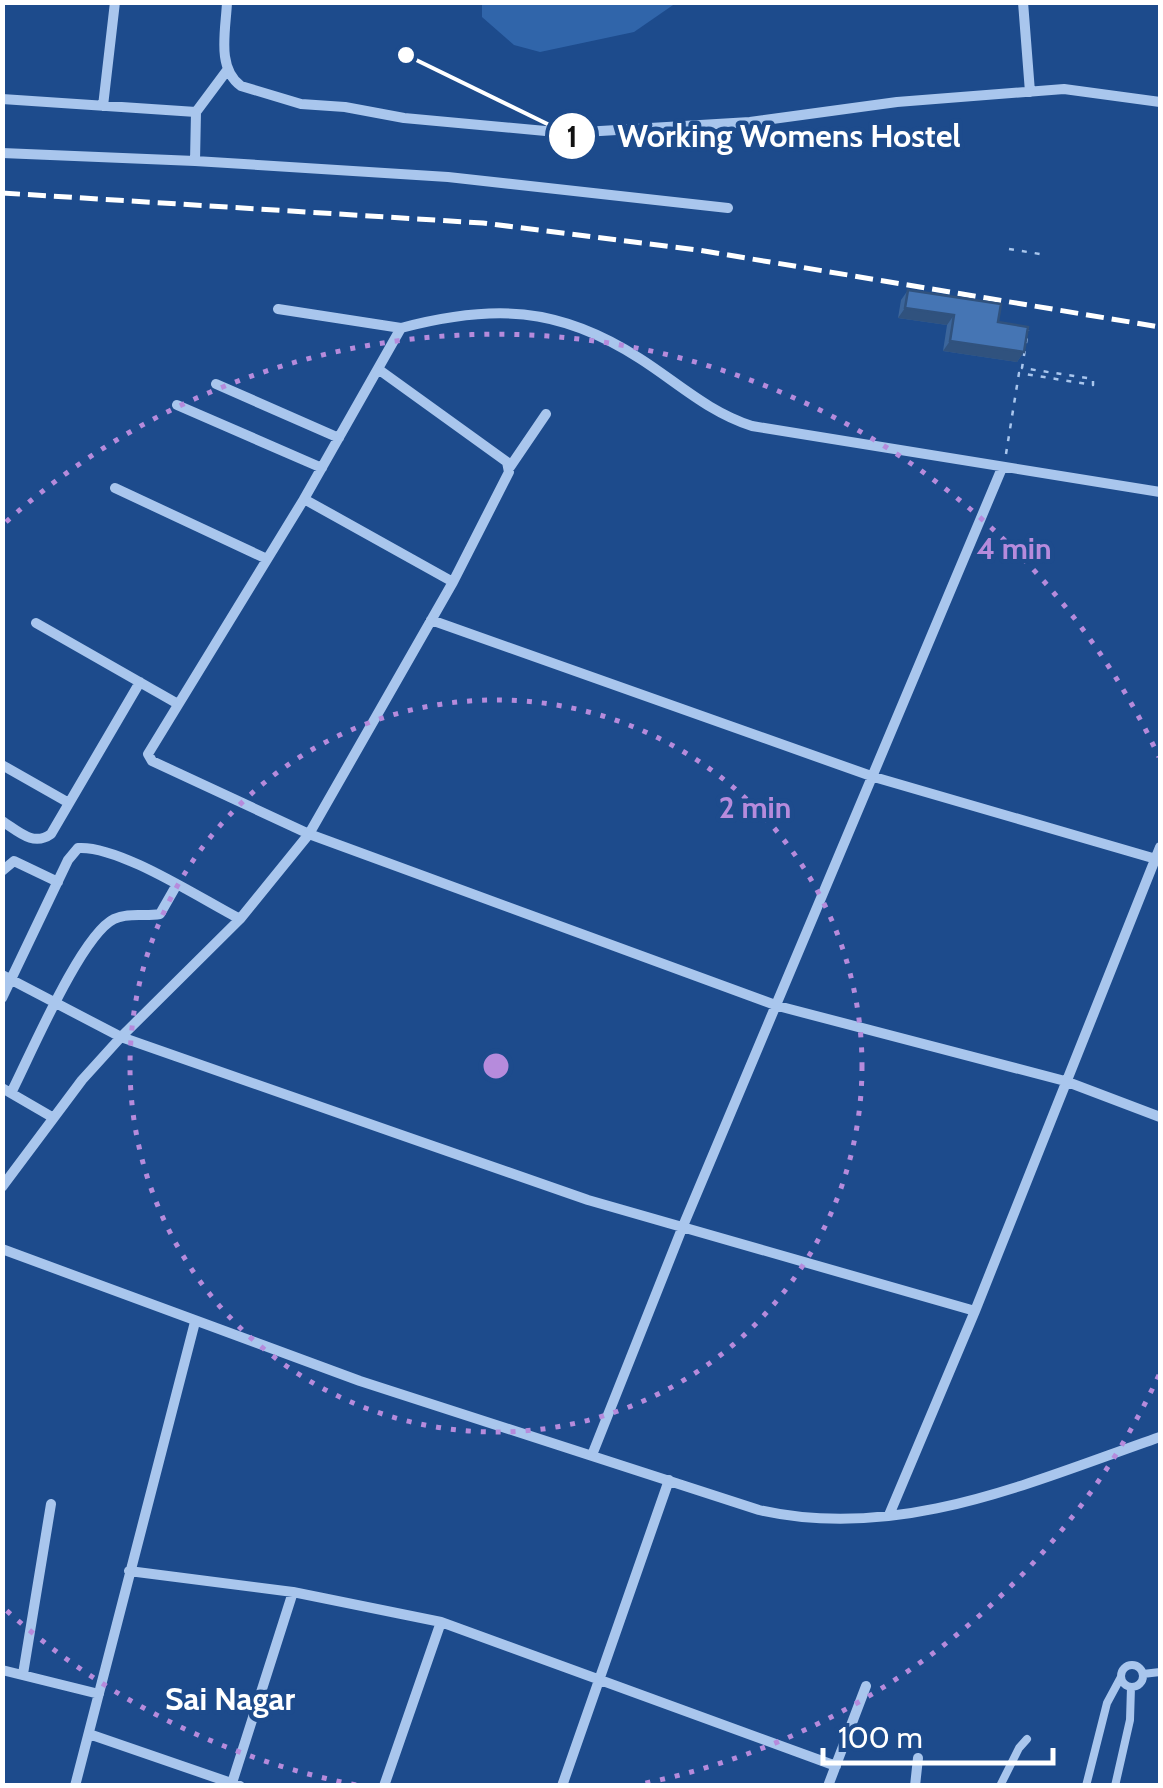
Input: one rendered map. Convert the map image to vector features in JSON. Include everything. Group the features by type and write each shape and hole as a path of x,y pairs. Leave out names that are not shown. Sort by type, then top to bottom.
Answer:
{"street":[{"path":"103,106 115,2"},
{"path":"227,2 224,55 232,80 241,86 302,104 404,118 567,133 750,122 897,102 1064,89 1160,102"},
{"path":"1023,2 1030,92"},
{"path":"196,161 196,112 228,69"},
{"path":"2,99 196,112"},
{"path":"2,154 448,176 728,208"},
{"path":"278,309 401,328 449,315 517,312 550,316 638,357 716,412 752,426 1160,492"},
{"path":"401,328 304,499 148,754 152,761 309,834 778,1006 1066,1082 1160,1117"},
{"path":"378,369 510,466"},
{"path":"216,384 338,438"},
{"path":"178,405 322,468"},
{"path":"2,1186 8,1168 121,1037 240,919 309,834 453,582 510,466 546,414"},
{"path":"592,1455 683,1226 1003,468"},
{"path":"115,488 268,559"},
{"path":"304,499 453,582"},
{"path":"431,620 874,777 1156,859"},
{"path":"36,624 178,704"},
{"path":"2,820 30,839 44,839 51,834 140,682"},
{"path":"2,765 68,803"},
{"path":"889,1516 975,1312 1160,847"},
{"path":"2,998 7,978 68,860 78,848 114,853 240,919"},
{"path":"2,872 14,860 58,882"},
{"path":"52,1117 7,1091 82,954 106,924 128,914 160,914 176,886"},
{"path":"7,978 121,1037 588,1200 975,1312"},
{"path":"2,1249 360,1380 759,1510 796,1518 838,1520 938,1511 1160,1438"},
{"path":"75,1786 195,1322"},
{"path":"562,1786 670,1480"},
{"path":"23,1674 50,1504"},
{"path":"129,1571 293,1592 441,1622 836,1766"},
{"path":"89,1734 236,1784 293,1592"},
{"path":"384,1786 441,1622"},
{"path":"2,1670 99,1694"},
{"path":"828,1786 866,1686"},
{"path":"916,1786 918,1758"}],"lane":[{"path":"1086,1786 1107,1703 1126,1667 1133,1664 1143,1674 1141,1682 1131,1686"},
{"path":"1143,1674 1160,1672"},
{"path":"1115,1786 1130,1720 1131,1686 1122,1677"},
{"path":"1000,1786 1018,1748 1027,1739"}],"path":[{"path":"1010,249 1040,254"},
{"path":"1003,468 1018,373 1093,385 1093,379 1022,368 1028,330"}],"shaded area":[{"path":"482,2 676,3 634,32 540,52 514,45 482,17"}],"building":[{"path":"908,290 1001,304 998,322 1028,327 1024,352 950,341 954,315 905,308"}],"railway":[{"path":"2,193 483,223 698,250 1160,327"}],"place":[{"name":"Working Womens Hostel","path":"406,55"}],"district":[{"name":"Sai Nagar","path":"230,1698"}]}
